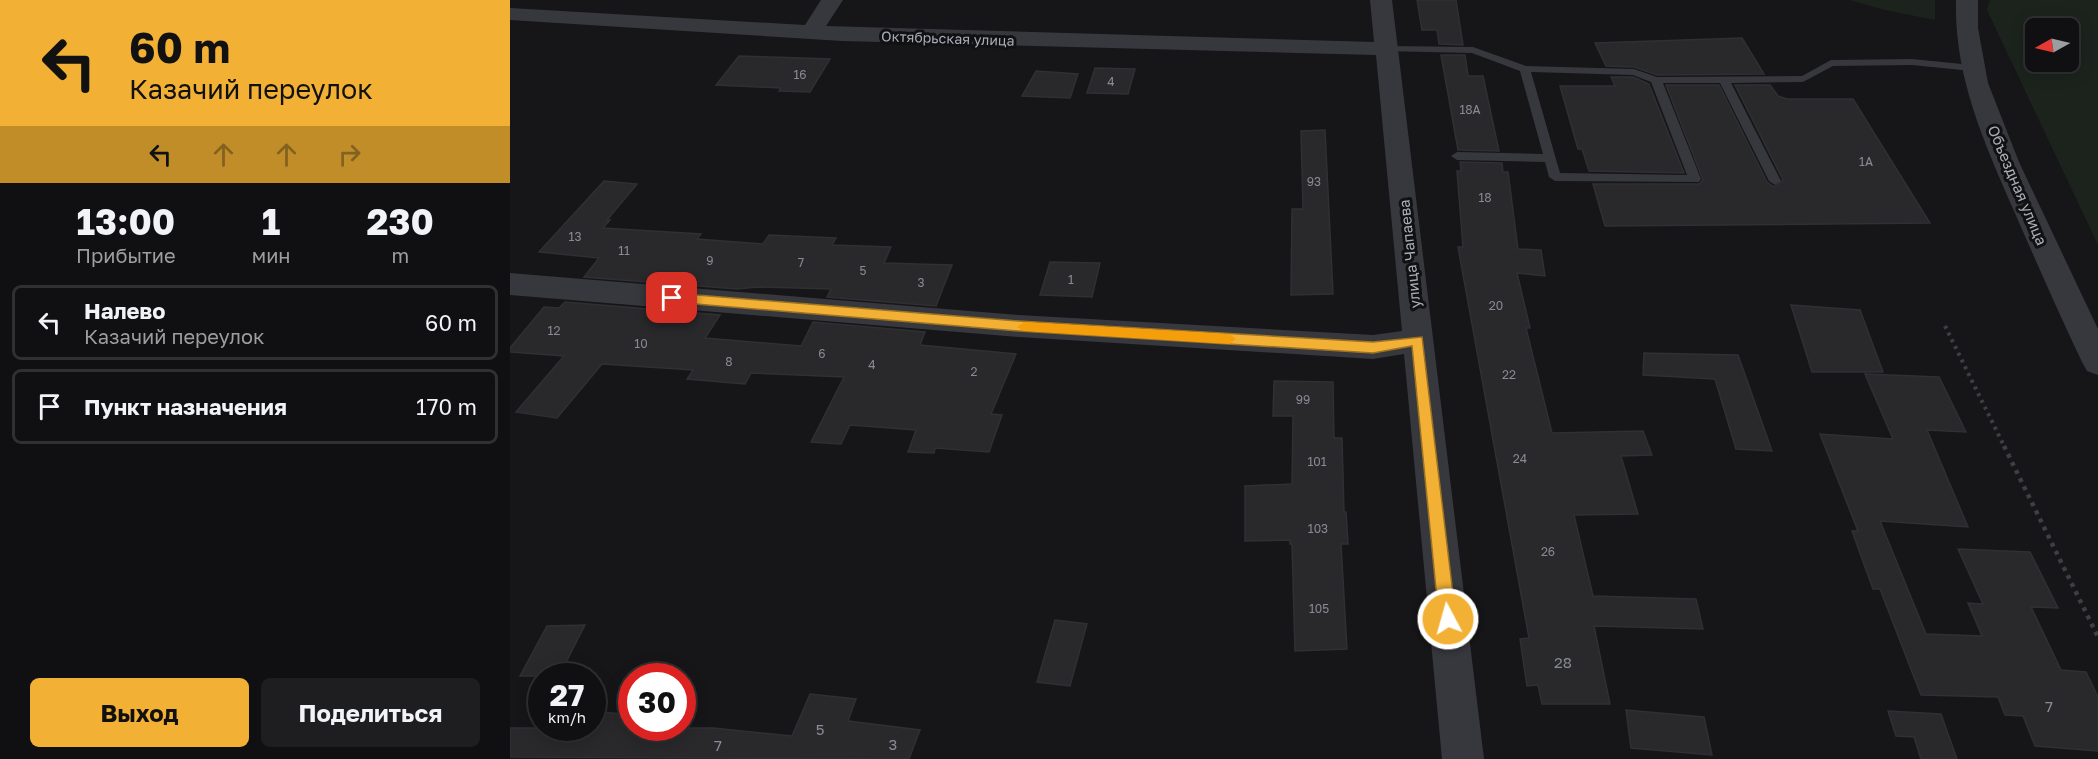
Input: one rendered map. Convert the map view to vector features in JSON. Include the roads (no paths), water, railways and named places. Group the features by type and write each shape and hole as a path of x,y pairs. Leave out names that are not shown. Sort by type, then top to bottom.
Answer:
{"street":[{"path":"811,32 832,0"},
{"name":"улица Чапаева","path":"1382,0 1462,759"},
{"name":"Объездная улица","path":"1967,0 1966,17 1977,89 2011,172 2098,362"},
{"name":"Октябрьская улица","path":"510,14 811,32 1387,49"},
{"path":"510,284 1055,328 1373,347 1418,340"}],"lane":[{"path":"1387,49 1473,50 1525,69 1634,72 1656,80 1803,79 1814,75 1823,66 1831,63 1912,62 1972,68"},
{"path":"1525,69 1555,177 1695,179 1656,80"},
{"path":"1725,81 1774,181"},
{"path":"1457,156 1550,158"}]}
